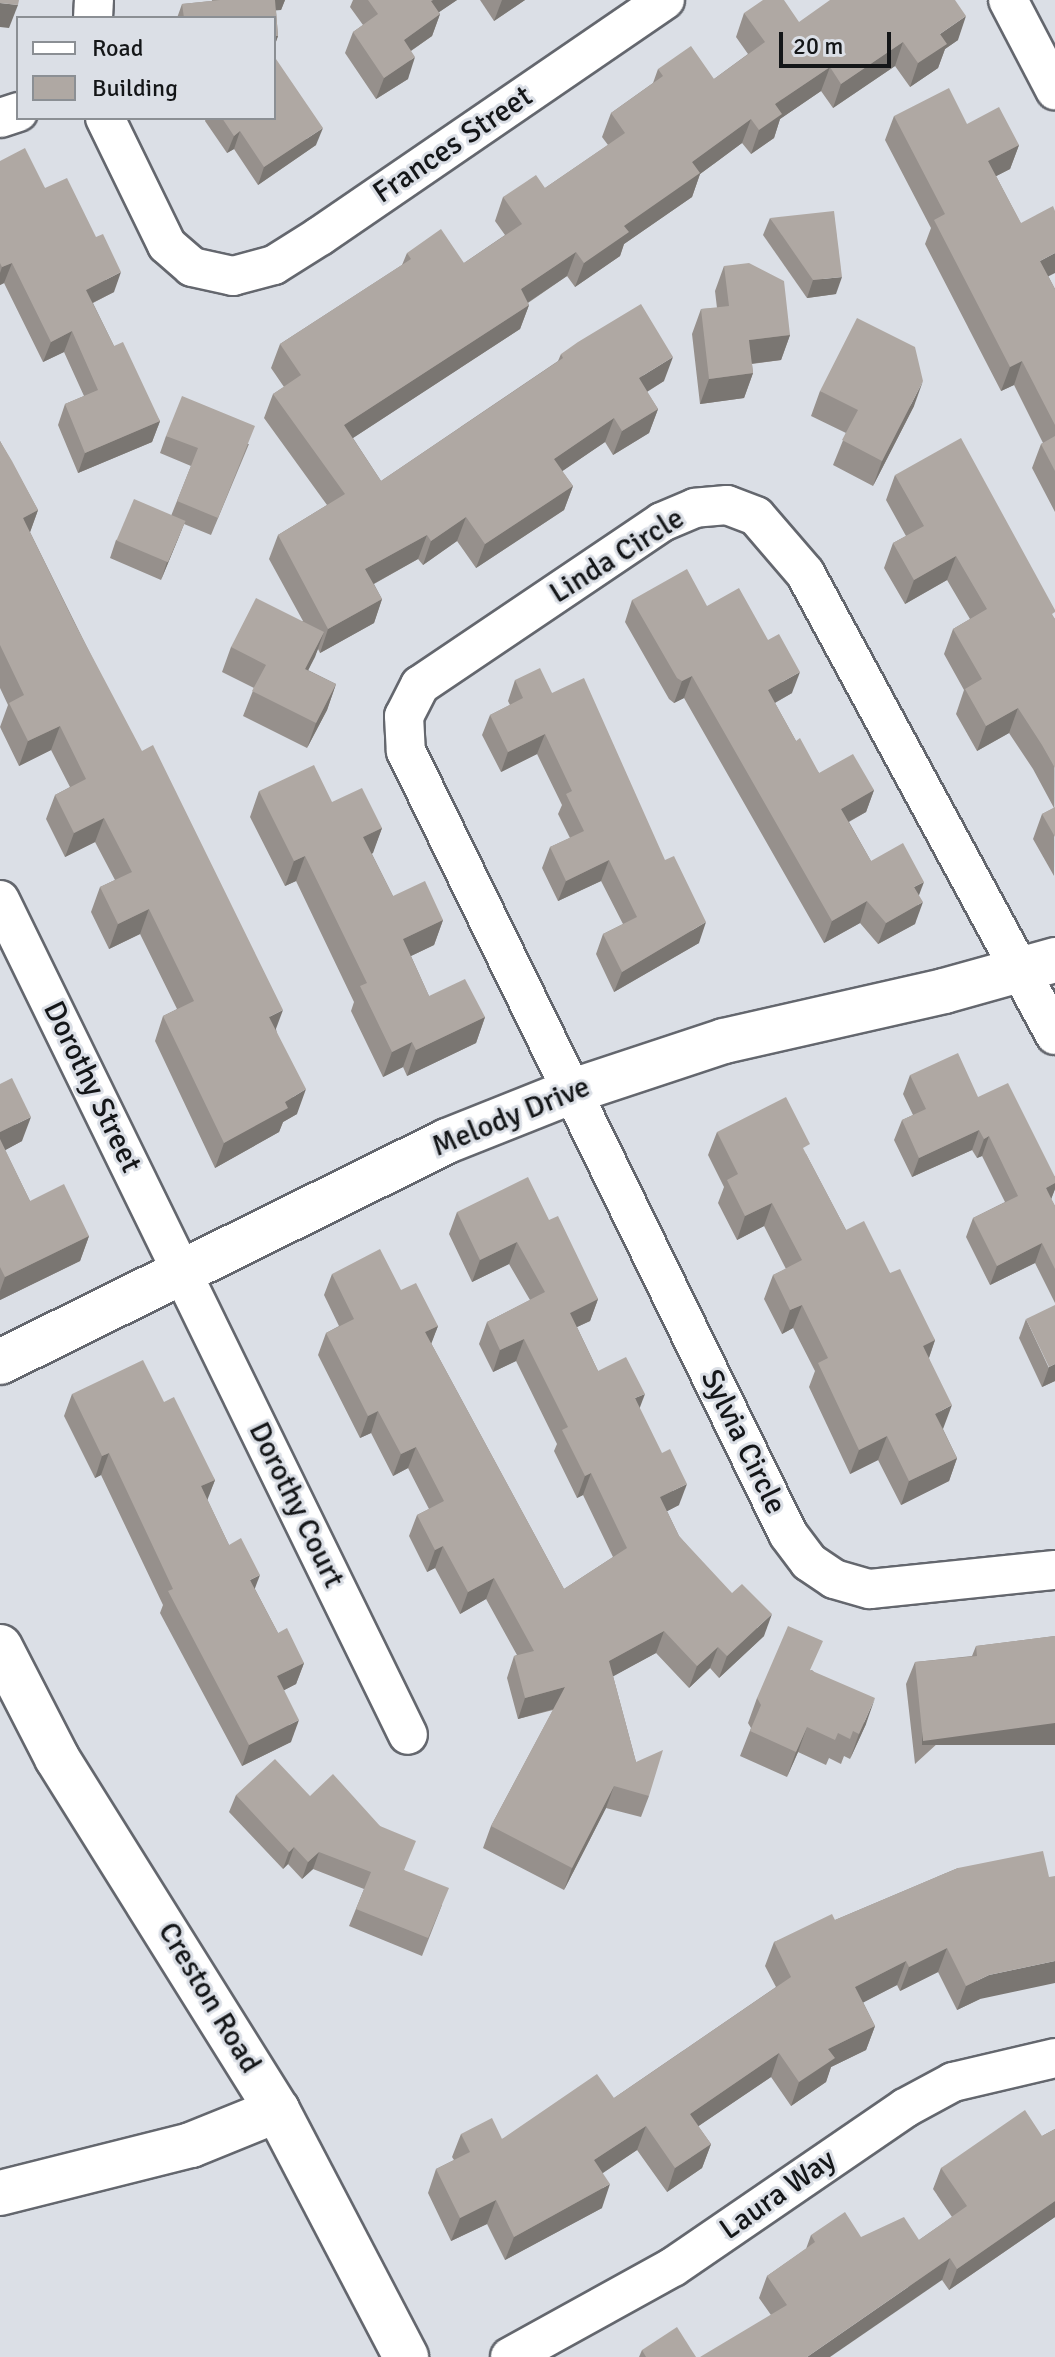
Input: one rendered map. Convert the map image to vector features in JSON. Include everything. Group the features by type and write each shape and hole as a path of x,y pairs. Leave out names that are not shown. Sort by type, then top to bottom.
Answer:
{"street":[{"name":"Frances Street","path":"106,120 167,245 192,267 233,276 274,265 320,236 665,0"},
{"path":"1008,0 1055,90"},
{"name":"Linda Circle","path":"570,1092 423,790 406,751 404,716 420,685 442,668 662,522 695,508 727,505 756,516 782,541 805,573 1038,965"},
{"name":"Dorothy Street","path":"0,900 183,1275"},
{"path":"1038,965 1055,1035"},
{"name":"Melody Drive","path":"0,1362 183,1275 447,1141 570,1092 724,1041 1038,965"},
{"name":"Sylvia Circle","path":"570,1092 788,1534 809,1562 834,1579 870,1589 1055,1570"},
{"name":"Dorothy Court","path":"183,1275 408,1735"},
{"name":"Creston Road","path":"0,1647 57,1758 277,2110 406,2357"},
{"name":"Laura Way","path":"510,2357 673,2267 917,2101 953,2082 1055,2058"},
{"path":"0,2193 191,2145 277,2110"}],"building":[{"path":"0,0 19,0 18,5 0,3"},
{"path":"275,0 278,36 276,16 184,16 182,4"},
{"path":"368,0 433,0 440,14 404,40 415,57 384,78 353,32 378,14"},
{"path":"763,0 784,0 799,22 830,0 955,0 966,16 940,34 947,44 918,63 903,42 841,84 830,67 775,104 782,114 759,130 751,119 692,162 700,173 624,226 629,232 584,263 576,252 521,289 529,305 344,425 381,481 563,358 561,354 578,342 641,304 673,357 639,378 658,409 622,431 614,418 554,459 573,486 485,544 466,517 431,541 427,535 365,569 382,599 328,629 278,535 345,494 273,394 301,375 280,344 411,259 407,253 441,229 464,263 522,224 503,197 536,175 545,188 625,133 611,113 663,76 658,69 691,46 714,79 765,42 744,13"},
{"path":"276,59 323,128 264,167 240,131 234,136 223,120 276,120"},
{"path":"949,88 967,124 999,107 1019,145 988,161 1021,223 1053,206 1055,211 1055,253 1040,261 1055,289 1055,425 1022,361 1010,367 934,220 945,214 894,116"},
{"path":"25,148 45,188 67,178 96,237 103,234 121,272 86,290 114,346 123,342 160,421 85,453 65,404 98,390 72,331 51,342 12,263 2,267 0,263 0,161"},
{"path":"834,211 842,277 813,280 770,218"},
{"path":"749,263 784,281 790,335 749,340 753,373 709,379 701,309 729,306 724,266"},
{"path":"857,318 915,347 923,381 882,461 842,440 858,410 820,391"},
{"path":"182,396 255,426 218,518 177,501 198,448 166,436"},
{"path":"1055,436 1055,471 1041,444"},
{"path":"961,438 1055,610 1052,614 1055,619 1055,768 1018,708 986,726 965,689 982,679 953,629 987,609 956,556 914,580 893,543 924,526 895,475"},
{"path":"0,441 38,510 23,518 74,622 142,751 153,745 283,1010 269,1017 306,1089 285,1102 288,1108 224,1143 163,1016 194,1001 149,909 118,924 100,887 132,872 104,818 74,833 55,795 86,779 60,726 28,741 9,703 24,695 0,645"},
{"path":"134,499 186,521 168,562 116,540"},
{"path":"687,569 707,606 739,588 768,640 779,634 800,672 768,690 796,741 800,738 819,773 853,754 874,790 841,809 871,861 903,843 924,882 914,887 923,902 886,923 867,901 832,921 692,676 682,681 677,678 632,600"},
{"path":"256,598 324,632 305,669 336,684 316,723 252,691 266,665 231,647"},
{"path":"540,668 552,693 584,678 665,860 674,856 706,922 622,972 603,934 637,917 609,860 566,881 550,847 584,831 566,794 572,791 545,734 508,752 490,715 523,698 515,680"},
{"path":"314,765 332,802 362,788 382,828 363,837 393,896 425,881 443,920 403,939 429,996 465,979 485,1017 416,1050 412,1042 392,1052 360,986 367,983 305,856 294,861 259,791"},
{"path":"1055,807 1055,837 1042,814"},
{"path":"958,1053 978,1097 1008,1083 1055,1177 1055,1183 1046,1188 1055,1206 1055,1269 1042,1243 997,1266 973,1218 1018,1196 989,1136 984,1139 979,1130 919,1158 902,1120 926,1109 910,1075"},
{"path":"12,1078 31,1117 0,1132 0,1084"},
{"path":"786,1097 810,1144 803,1148 846,1230 864,1221 890,1273 900,1269 935,1340 923,1346 952,1405 935,1414 957,1458 909,1481 887,1436 859,1450 818,1363 828,1358 802,1305 790,1310 773,1275 802,1260 772,1203 745,1216 727,1180 738,1174 717,1132"},
{"path":"0,1139 30,1201 64,1184 89,1236 5,1277 0,1267"},
{"path":"528,1177 549,1220 558,1216 598,1299 570,1313 598,1371 626,1357 645,1394 635,1398 662,1453 670,1449 687,1484 660,1497 679,1536 732,1593 742,1584 772,1614 727,1656 718,1647 697,1666 664,1631 609,1661 636,1762 663,1750 649,1796 614,1786 572,1868 491,1826 565,1687 525,1698 514,1656 534,1651 494,1578 468,1592 443,1546 435,1550 417,1515 444,1501 416,1447 401,1454 378,1411 368,1416 326,1333 354,1319 332,1274 380,1249 401,1290 416,1283 438,1326 425,1332 564,1589 627,1548 591,1473 585,1476 562,1430 568,1427 524,1339 500,1350 487,1322 545,1292 517,1242 480,1260 457,1212"},
{"path":"1055,1305 1055,1364 1049,1367 1026,1319"},
{"path":"143,1360 164,1402 174,1397 215,1480 201,1486 229,1545 241,1538 260,1575 250,1580 278,1633 287,1628 304,1663 277,1676 299,1720 249,1745 168,1591 173,1589 109,1453 102,1456 72,1394"},
{"path":"788,1626 823,1641 810,1670 875,1698 859,1734 853,1731 850,1739 838,1733 835,1740 807,1727 796,1752 750,1731 761,1705 757,1698"},
{"path":"1055,1636 1055,1723 923,1741 915,1662 977,1656 976,1646"},
{"path":"275,1759 310,1796 333,1774 380,1826 416,1841 404,1870 449,1888 428,1938 356,1909 371,1872 319,1852 308,1862 294,1847 289,1852 236,1795"},
{"path":"1043,1851 1049,1877 1055,1876 1055,1961 989,1975 966,1986 947,1948 909,1967 906,1961 855,1987 875,2026 828,2049 835,2058 799,2082 779,2053 690,2114 711,2144 675,2168 646,2126 594,2160 610,2184 514,2237 496,2200 460,2218 436,2169 470,2152 461,2134 492,2118 502,2139 597,2074 614,2098 791,1977 774,1942 832,1914 835,1920 958,1868"},
{"path":"1025,2110 1042,2136 1055,2129 1055,2201 957,2269 950,2258 807,2357 700,2357 787,2305 767,2276 815,2242 811,2235 845,2212 861,2237 904,2217 919,2240 967,2206 941,2168"},
{"path":"677,2327 696,2357 646,2357 642,2350"}]}
